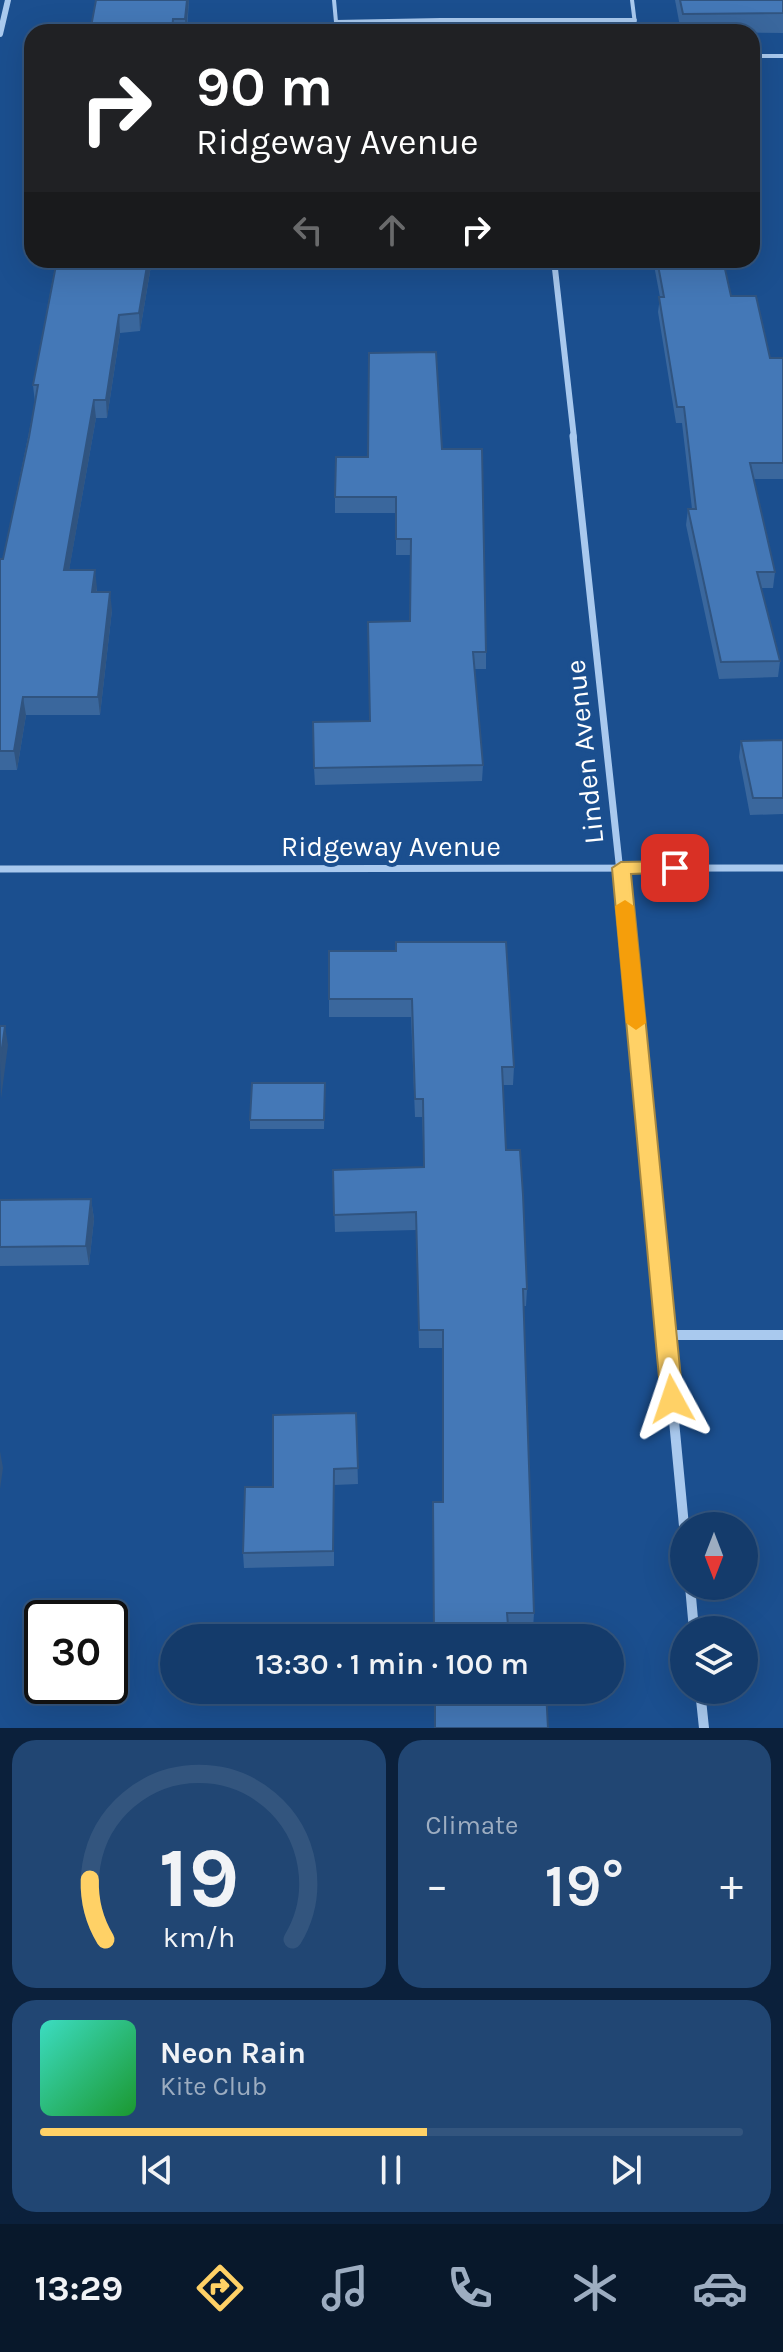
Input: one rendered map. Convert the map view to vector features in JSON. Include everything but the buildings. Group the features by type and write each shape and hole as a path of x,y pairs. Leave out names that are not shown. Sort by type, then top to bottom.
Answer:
{"street":[{"path":"0,34 8,0"},
{"name":"Linden Avenue","path":"555,268 621,868 683,1512"},
{"name":"Ridgeway Avenue","path":"0,869 783,868"},
{"path":"666,1335 783,1335"},
{"path":"701,1704 704,1728"}],"lane":[{"path":"334,0 336,22 635,20"},
{"path":"632,0 635,24"},
{"path":"441,20 442,24"},
{"path":"760,56 783,56"}],"slow traffic":[{"path":"625,906 636,1023"}],"route":[{"path":"672,1399 621,868 675,868"}]}
